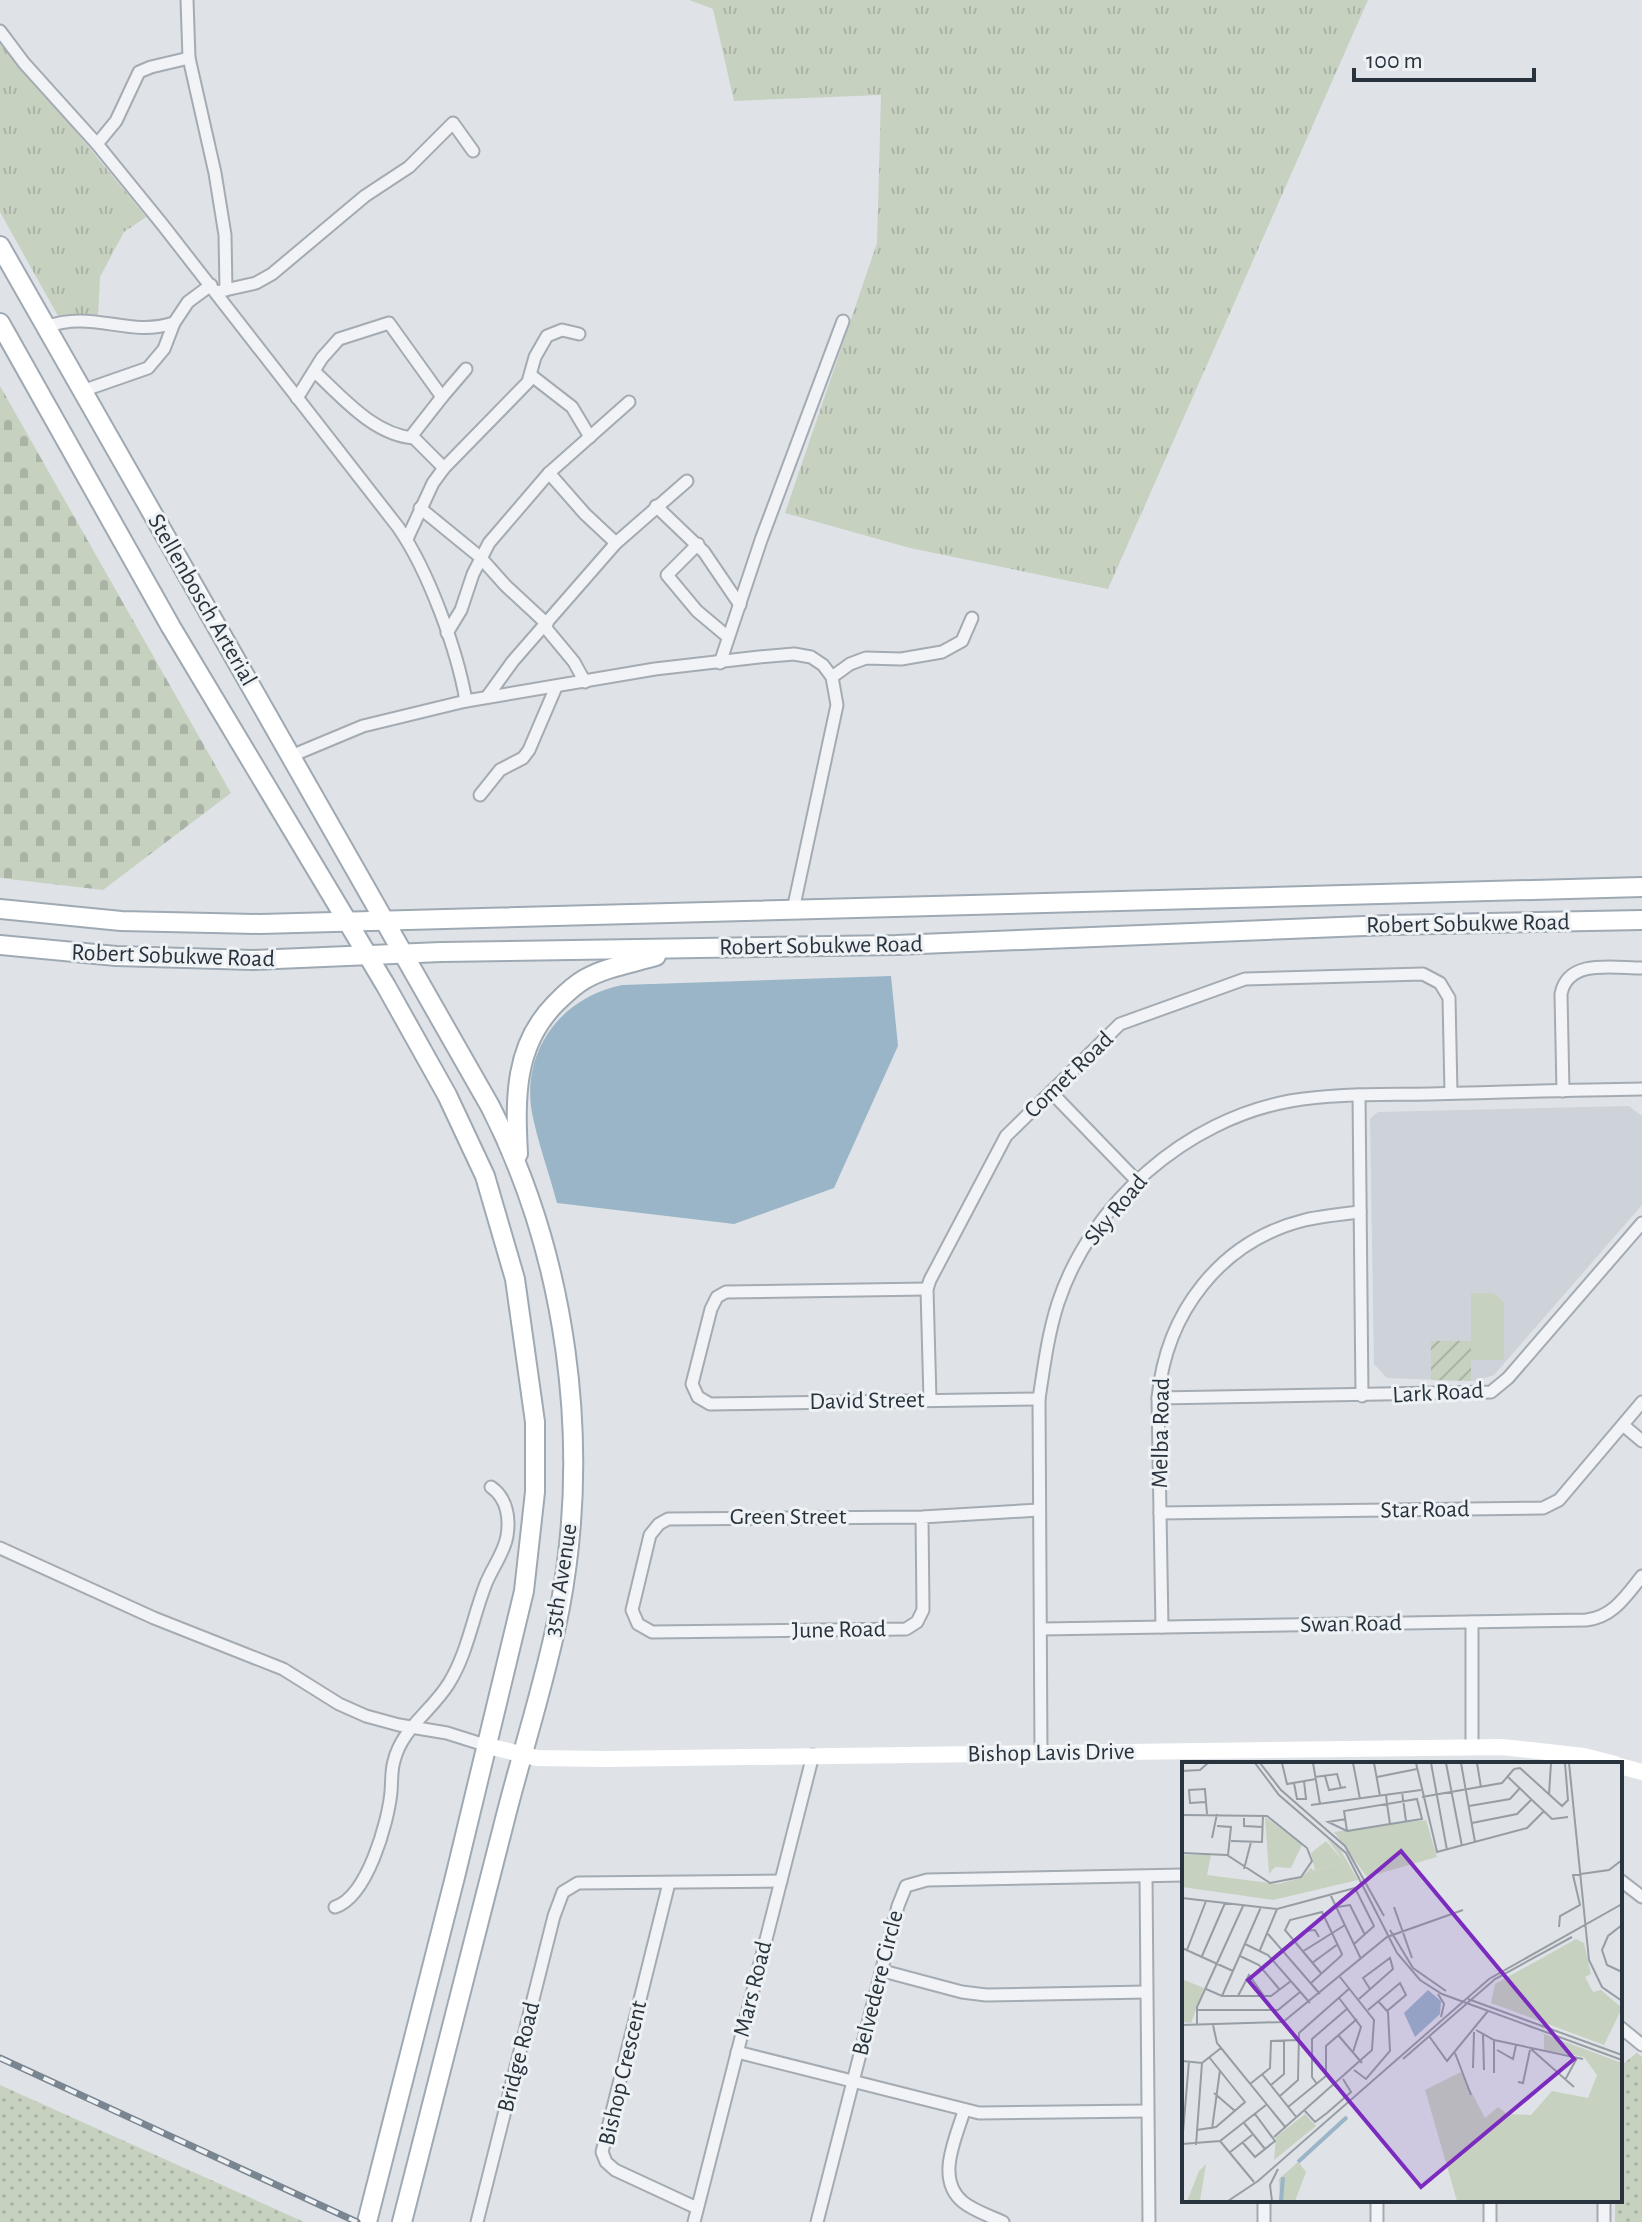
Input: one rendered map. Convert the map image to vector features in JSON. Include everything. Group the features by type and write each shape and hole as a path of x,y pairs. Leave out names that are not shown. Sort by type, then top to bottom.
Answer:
{"main road":[{"name":"Stellenbosch Arterial","path":"0,246 404,955"},
{"name":"Stellenbosch Arterial","path":"0,323 171,627 367,957"},
{"name":"Robert Sobukwe Road","path":"0,909 121,921 224,924 1642,887"},
{"name":"Robert Sobukwe Road","path":"0,945 148,958 253,960 441,952 896,945 1374,925 1642,920"},
{"path":"518,1165 515,1112 519,1072 526,1047 546,1013 585,979 678,949"},
{"name":"35th Avenue","path":"403,2218 560,1606 569,1548 572,1431 567,1372 548,1262 518,1165 490,1106 404,955"},
{"name":"35th Avenue","path":"367,957 422,1049 473,1146 508,1250 525,1342 535,1422 531,1544 519,1621 367,2222"}],"street":[{"path":"187,0 189,58 215,173 225,235 217,289"},
{"path":"0,31 217,289 407,539 447,633 466,701"},
{"path":"97,144 116,121 139,72 189,58"},
{"path":"82,391 148,368 164,349 174,323 188,302 217,289 256,283 272,274 355,204 409,167 453,123 473,151"},
{"path":"45,327 68,320 86,319 131,329 174,323"},
{"path":"720,663 761,540 843,321"},
{"path":"297,398 322,358 339,339 387,323 442,397"},
{"path":"407,539 420,508 444,468 532,376 535,357 547,336 562,330 579,334"},
{"path":"414,438 414,429 466,369"},
{"path":"315,372 379,428 397,437 414,438 444,468"},
{"path":"532,376 572,407 590,437"},
{"path":"447,633 461,610 480,557 507,521 549,473 629,402"},
{"path":"549,473 616,543"},
{"path":"487,697 513,661 616,543 687,481"},
{"path":"656,506 698,544 740,605"},
{"path":"420,508 480,557 546,625 585,682"},
{"path":"698,544 667,575 697,611 728,637"},
{"path":"832,677 850,664 866,658 901,659 942,652 962,641 972,618"},
{"path":"291,756 363,726 487,697 655,669 794,654 811,657 823,665 832,677 837,705 793,910"},
{"path":"480,795 500,770 523,758 529,750 556,687"},
{"path":"1563,1091 1563,984 1571,974 1584,969 1642,968"},
{"name":"Comet Road","path":"930,1400 927,1289 998,1147 1120,1024 1245,979 1423,974 1440,983 1449,998 1451,1093"},
{"name":"Sky Road","path":"1041,1753 1039,1399 1047,1347 1058,1302 1071,1272 1100,1224 1137,1181 1188,1142 1251,1112 1290,1101 1359,1095 1642,1089"},
{"path":"1051,1092 1137,1181"},
{"path":"1359,1095 1362,1396"},
{"name":"Melba Road","path":"1162,1627 1158,1398 1162,1371 1176,1327 1186,1307 1212,1272 1247,1244 1283,1227 1360,1212"},
{"name":"Lark Road","path":"1158,1398 1485,1394 1497,1389 1642,1223"},
{"name":"David Street","path":"927,1289 726,1292 717,1297 711,1309 692,1384 698,1397 710,1404 1039,1399"},
{"name":"Star Road","path":"1160,1513 1543,1508 1559,1500 1642,1402"},
{"path":"1623,1425 1642,1441"},
{"path":"335,1907 350,1899 361,1885 385,1824 394,1758 410,1727 439,1696 454,1674 487,1581 504,1547 508,1516 500,1496 491,1487"},
{"name":"Green Street","path":"652,1632 638,1624 632,1610 650,1535 668,1519 922,1517 1039,1510"},
{"name":"June Road","path":"652,1632 906,1629 917,1622 923,1610 922,1517"},
{"path":"0,1548 154,1618 283,1669 351,1709 382,1721 447,1733 488,1746"},
{"name":"Swan Road","path":"1042,1629 1597,1619 1614,1610 1642,1577"},
{"path":"1472,1622 1472,1747"},
{"name":"Bishop Lavis Drive","path":"488,1746 537,1758 591,1759 1041,1753 1372,1756 1472,1747 1552,1752 1603,1762"},
{"name":"Mars Road","path":"694,2222 813,1755"},
{"name":"Bishop Lavis Drive","path":"1622,1766 1642,1772"},
{"name":"Belvedere Circle","path":"817,2222 899,1900 906,1886 914,1882 1182,1875"},
{"path":"1146,1877 1149,2222"},
{"path":"669,1883 781,1881"},
{"path":"1622,1882 1642,1897"},
{"name":"Bridge Road","path":"477,2222 554,1916 563,1892 578,1883 669,1883"},
{"name":"Bishop Crescent","path":"669,1883 602,2152 606,2162 615,2170 697,2208"},
{"path":"883,1971 975,1995 1146,1992"},
{"path":"1623,2034 1642,2045"},
{"path":"737,2052 964,2111 994,2114 1147,2111"},
{"path":"964,2111 949,2162 951,2182 962,2201 1003,2222"}],"shaded area":[{"path":"1629,1106 1642,1116 1642,1205 1494,1375 1476,1381 1387,1378 1374,1364 1370,1119 1378,1112"}],"green space":[{"path":"689,0 1368,0 1108,589 910,548 785,513 877,243 881,95 734,101 713,9"},
{"path":"0,39 146,217 124,232 100,277 98,316 58,316 0,212"},
{"path":"0,386 231,793 103,890 0,878"},
{"path":"1471,1293 1493,1293 1504,1302 1504,1360 1471,1360"},
{"path":"1431,1341 1471,1341 1471,1381 1431,1380"},
{"path":"1637,2053 1642,2057 1642,2222 1615,2222 1615,2202 1622,2202 1622,2064"},
{"path":"0,2085 304,2222 0,2222"}],"water":[{"path":"891,976 898,1046 834,1188 734,1224 557,1203 534,1124 530,1090 533,1068 550,1030 581,1001 600,991 622,985"}],"railway":[{"path":"0,2058 357,2222"}]}
